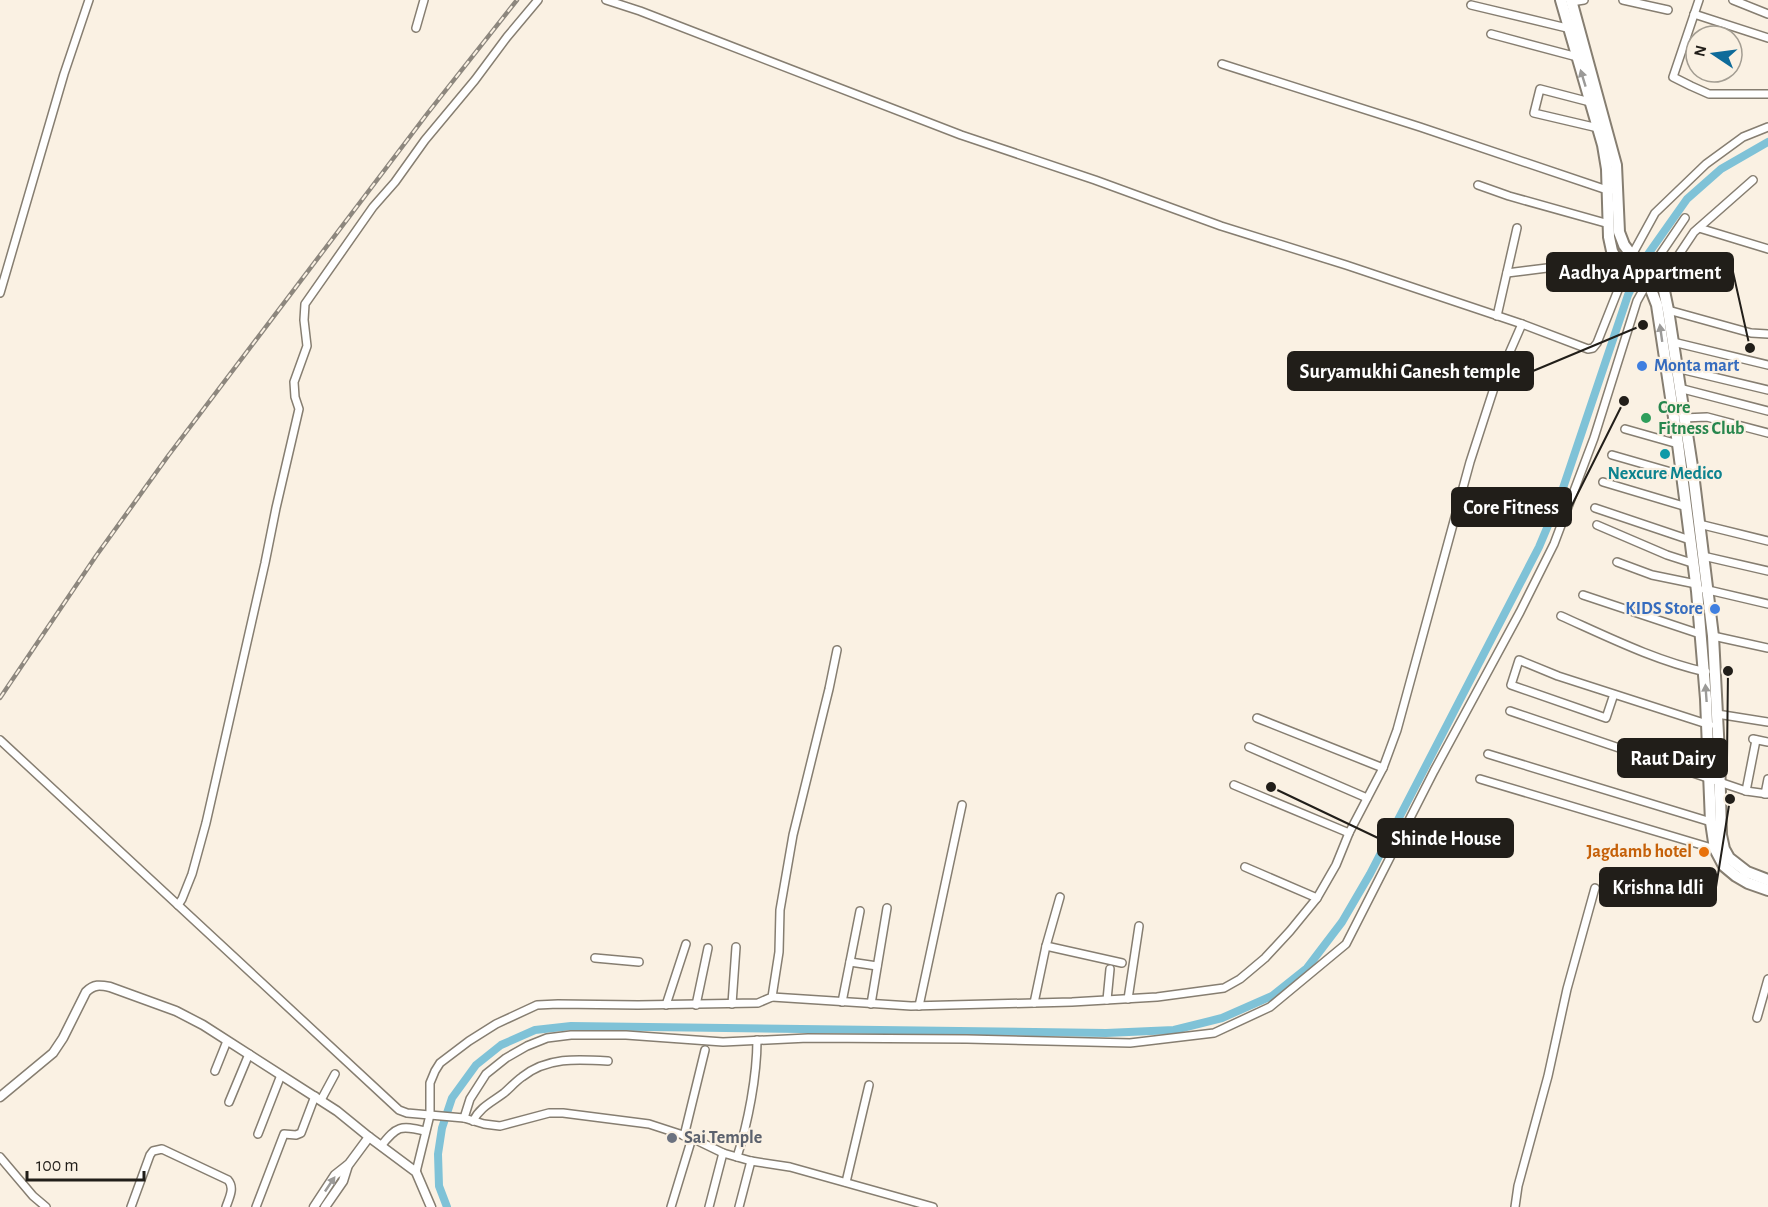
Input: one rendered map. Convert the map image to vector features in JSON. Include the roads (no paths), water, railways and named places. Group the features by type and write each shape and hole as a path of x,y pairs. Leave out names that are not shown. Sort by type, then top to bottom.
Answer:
{"main road":[{"path":"1567,1 1576,58 1603,145 1619,232 1624,245 1660,283 1666,297 1679,388 1678,444 1688,476 1687,507 1692,563 1713,636 1710,672 1714,780 1711,822 1715,849 1724,866 1736,876 1768,890"},
{"path":"1573,28 1588,59 1616,165 1609,224 1611,251 1626,270 1650,287 1657,304 1688,476 1699,524 1702,556 1699,588 1700,634 1710,672 1717,714 1713,725"},
{"path":"1714,780 1724,849 1737,866 1768,880"}],"street":[{"path":"0,293 64,74 89,0"},
{"path":"416,28 424,0"},
{"path":"178,904 192,874 206,823 300,409 295,397 294,382 307,346 305,304 373,207 538,0"},
{"path":"606,0 961,135 1231,229 1522,324 1584,348 1593,348 1597,343 1626,270 1655,213 1706,164 1743,137 1768,127"},
{"path":"1567,1 1584,0"},
{"path":"1623,0 1668,10"},
{"path":"1699,0 1674,76 1709,94 1768,94"},
{"path":"1733,0 1768,14"},
{"path":"1471,5 1573,28"},
{"path":"1694,14 1768,38"},
{"path":"1491,34 1576,58 1588,59"},
{"path":"1222,64 1613,191"},
{"path":"1590,102 1540,89 1534,113 1598,128"},
{"path":"1660,283 1699,228 1752,180"},
{"path":"1478,185 1609,224"},
{"path":"1649,271 1685,218"},
{"path":"1497,316 1516,228"},
{"path":"1699,228 1768,249"},
{"path":"1507,273 1547,268 1586,267 1611,271 1626,270"},
{"path":"464,1118 470,1099 486,1074 526,1046 547,1038 571,1035 626,1035 723,1041 808,1038 1130,1043 1214,1034 1270,1007 1346,944 1434,771 1520,612 1554,544 1594,438 1644,283"},
{"path":"1668,310 1751,333 1768,334"},
{"path":"416,1172 430,1115 430,1083 440,1063 496,1024 537,1005 732,1004 758,1003 772,997 920,1006 1034,1003 1157,997 1224,988 1240,979 1265,958 1317,898 1336,865 1349,833 1383,768 1397,730 1470,462 1494,388 1522,324"},
{"path":"1673,342 1768,366"},
{"path":"1677,368 1768,390"},
{"path":"1679,388 1768,411"},
{"path":"1678,414 1700,413 1707,417 1768,433"},
{"path":"1625,429 1678,444"},
{"path":"1612,455 1688,476"},
{"path":"1603,482 1687,507"},
{"path":"1595,508 1690,540"},
{"path":"1699,524 1768,541"},
{"path":"1597,525 1667,555 1692,563"},
{"path":"1702,556 1768,571"},
{"path":"1617,562 1652,575 1768,604"},
{"path":"1583,595 1700,634"},
{"path":"1561,616 1628,645 1710,672"},
{"path":"1713,636 1768,648"},
{"path":"772,997 779,952 780,910 793,835 837,650"},
{"path":"1614,694 1606,718 1510,685 1519,660 1558,676 1713,725"},
{"path":"1510,711 1746,791 1767,794 1768,779"},
{"path":"1717,714 1768,722"},
{"path":"1257,718 1383,768"},
{"path":"0,740 399,1110 407,1113 464,1118 500,1126 549,1113 649,1124 688,1137 723,1153 751,1161 790,1167 846,1182 911,1204 933,1207"},
{"path":"1746,791 1754,740 1768,742"},
{"path":"1249,747 1367,798"},
{"path":"1488,754 1711,822"},
{"path":"1480,779 1715,849"},
{"path":"1234,785 1349,833"},
{"path":"920,1006 962,805"},
{"path":"1245,867 1317,898"},
{"path":"1515,1207 1518,1186 1548,1076 1567,989 1595,888"},
{"path":"1034,1003 1046,946 1060,897"},
{"path":"871,1004 887,908"},
{"path":"842,1002 860,911"},
{"path":"1128,999 1140,926"},
{"path":"666,1005 686,944"},
{"path":"1046,946 1122,963"},
{"path":"732,1004 736,947"},
{"path":"696,1005 708,948"},
{"path":"595,958 639,962"},
{"path":"850,962 877,966"},
{"path":"1107,1000 1110,969"},
{"path":"1757,1017 1768,979"},
{"path":"0,1097 53,1053 86,992 92,986 110,987 176,1011 203,1025 337,1111 416,1172 431,1207"},
{"path":"737,1157 743,1138 754,1078 758,1040"},
{"path":"215,1071 227,1041"},
{"path":"671,1207 705,1050"},
{"path":"229,1102 249,1054"},
{"path":"473,1121 483,1107 542,1064 566,1060 608,1061"},
{"path":"256,1207 284,1134 300,1133 318,1098 335,1074"},
{"path":"258,1134 281,1075"},
{"path":"846,1182 869,1085"},
{"path":"381,1146 399,1128 409,1127 425,1131"},
{"path":"314,1207 335,1175 349,1164 369,1137"},
{"path":"131,1207 150,1155 153,1151 162,1149 228,1180 232,1186 226,1207"},
{"path":"709,1207 723,1153"},
{"path":"0,1157 33,1196 46,1207"},
{"path":"739,1207 751,1161"},
{"path":"326,1207 343,1181 349,1164"}],"waterway":[{"path":"447,1207 439,1186 438,1154 442,1128 452,1098 476,1065 501,1045 535,1030 571,1026 1106,1033 1174,1030 1222,1018 1272,996 1307,968 1342,922 1370,874 1539,547 1560,497 1628,295 1646,257 1687,199 1721,169 1768,142"}],"railway":[{"path":"0,698 96,556 168,456 427,114 517,0"}],"place":[{"name":"Suryamukhi Ganesh temple","path":"1643,325"},
{"name":"Aadhya Appartment","path":"1750,348"},
{"name":"Monta mart","path":"1642,366"},
{"name":"Core Fitness","path":"1624,401"},
{"name":"Core Fitness Club","path":"1646,418"},
{"name":"Nexcure Medico","path":"1665,454"},
{"name":"KIDS Store","path":"1715,609"},
{"name":"Raut Dairy","path":"1728,671"},
{"name":"Shinde House","path":"1271,787"},
{"name":"Krishna Idli","path":"1730,799"},
{"name":"Jagdamb hotel","path":"1704,852"},
{"name":"Sai Temple","path":"672,1138"}]}
